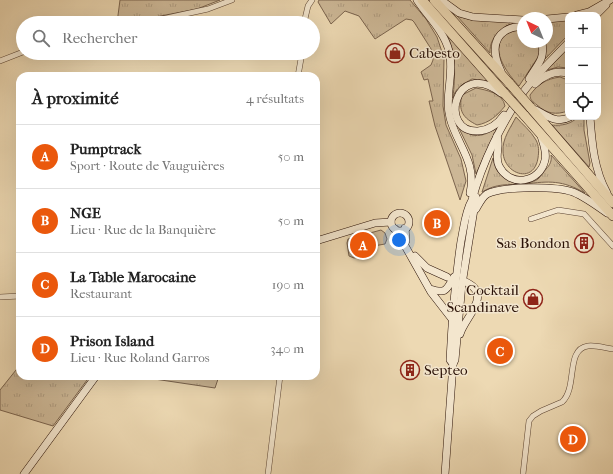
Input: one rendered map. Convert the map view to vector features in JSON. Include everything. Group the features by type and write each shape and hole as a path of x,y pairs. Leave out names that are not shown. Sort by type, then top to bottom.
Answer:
{"highway":[{"path":"422,0 613,216"},
{"path":"434,0 502,74 613,202"}],"main road":[{"path":"417,0 443,34 449,52 451,70 448,105 452,123 471,169 472,186 469,205"},
{"path":"440,0 459,13 473,17 517,20"},
{"path":"589,12 609,1"},
{"path":"599,12 609,1"},
{"path":"601,15 605,11 609,1"},
{"path":"553,18 565,17"},
{"path":"502,74 496,57 495,50 497,39 509,28 517,26"},
{"path":"524,90 565,46"},
{"path":"453,364 450,360 451,330 456,275 469,205 497,136 530,77 540,64 542,48"},
{"path":"524,90 531,88 540,78 552,73 565,73"},
{"path":"506,94 501,93 493,87 482,84 475,83 468,85 457,97 454,105 455,112 458,120 466,128 478,131 495,125 504,115 511,111"},
{"path":"530,107 551,119 561,120 565,119"},
{"path":"590,120 592,146 596,168 613,202"},
{"path":"497,136 499,142 497,154 499,166 506,175 524,180 536,176 544,164 546,153 541,135"},
{"path":"445,474 453,364 455,360 462,284 473,212 478,190 477,186"},
{"path":"473,212 484,197 493,192 512,189 557,188 573,192 590,200 613,216"},
{"path":"447,278 427,268 413,253 406,247 402,244 393,225 395,215 400,213 403,214 408,220 408,225 405,228 406,247 430,289 437,294 452,319"},
{"path":"320,240 376,223 393,225 400,230 405,228"},
{"path":"437,294 449,287 456,275"},
{"path":"457,339 459,338 463,325 478,301 476,290 466,282"},
{"path":"24,474 93,380"}],"street":[{"path":"176,16 208,9 232,0"},
{"path":"306,16 308,6 312,0"},
{"path":"0,61 16,55"},
{"path":"299,72 301,60"},
{"path":"531,219 558,210 584,214 613,246"},
{"path":"0,297 16,296"},
{"path":"523,474 529,422 533,416 566,399 570,390 575,357 578,351 588,346 613,349"},
{"path":"268,474 280,380"}],"green space":[{"path":"120,0 220,0 197,9 160,16 118,16"},
{"path":"319,0 410,0 426,19 437,37 444,58 443,106 446,125 461,159 466,181 460,200 435,126 429,101 433,101 428,79 424,80 421,72 431,65 433,60 433,52 414,22 406,19 375,39 359,16 345,11 331,24 318,2"},
{"path":"457,16 472,20 517,21 517,23 505,27 496,35 490,47 490,53"},
{"path":"565,20 565,38 545,59 545,48 553,48 553,21"},
{"path":"517,30 517,48 539,48 540,54 519,86 507,71 499,55 501,40 507,34"},
{"path":"446,33 489,81 472,79 458,89 453,98 455,73 454,57 450,41"},
{"path":"565,51 565,68 558,67 547,70"},
{"path":"560,77 565,79 565,112 548,112 533,102 531,98 530,95 536,88 551,79"},
{"path":"476,88 498,95 504,102 505,106 499,113 485,123 477,125 468,120 461,110 462,95"},
{"path":"516,117 532,134 536,140 539,151 535,166 531,172 525,174 513,170 508,166 504,159 503,147 505,138"},
{"path":"454,118 463,129 472,135 483,135 497,128 476,174 472,155"},
{"path":"584,120 584,130 590,163 589,167 552,125 566,124 572,121"},
{"path":"551,155 585,193 556,182 503,185 487,189 482,192 493,158 496,169 502,176 511,181 528,183 538,179 550,164"},
{"path":"381,230 385,233 387,239 385,244 368,247 359,257 354,258 349,256 347,243 348,239"},
{"path":"16,370 16,380 87,380 53,426 0,410 0,390"},
{"path":"161,380 218,380 215,388"}],"place":[{"name":"Cabesto","path":"395,53"},
{"name":"NGE","path":"437,223"},
{"name":"Sas Bondon","path":"584,243"},
{"name":"Pumptrack","path":"363,245"},
{"name":"Cocktail Scandinave","path":"533,299"},
{"name":"La Table Marocaine","path":"500,351"},
{"name":"Septeo","path":"410,370"},
{"name":"Prison Island","path":"573,439"}]}
